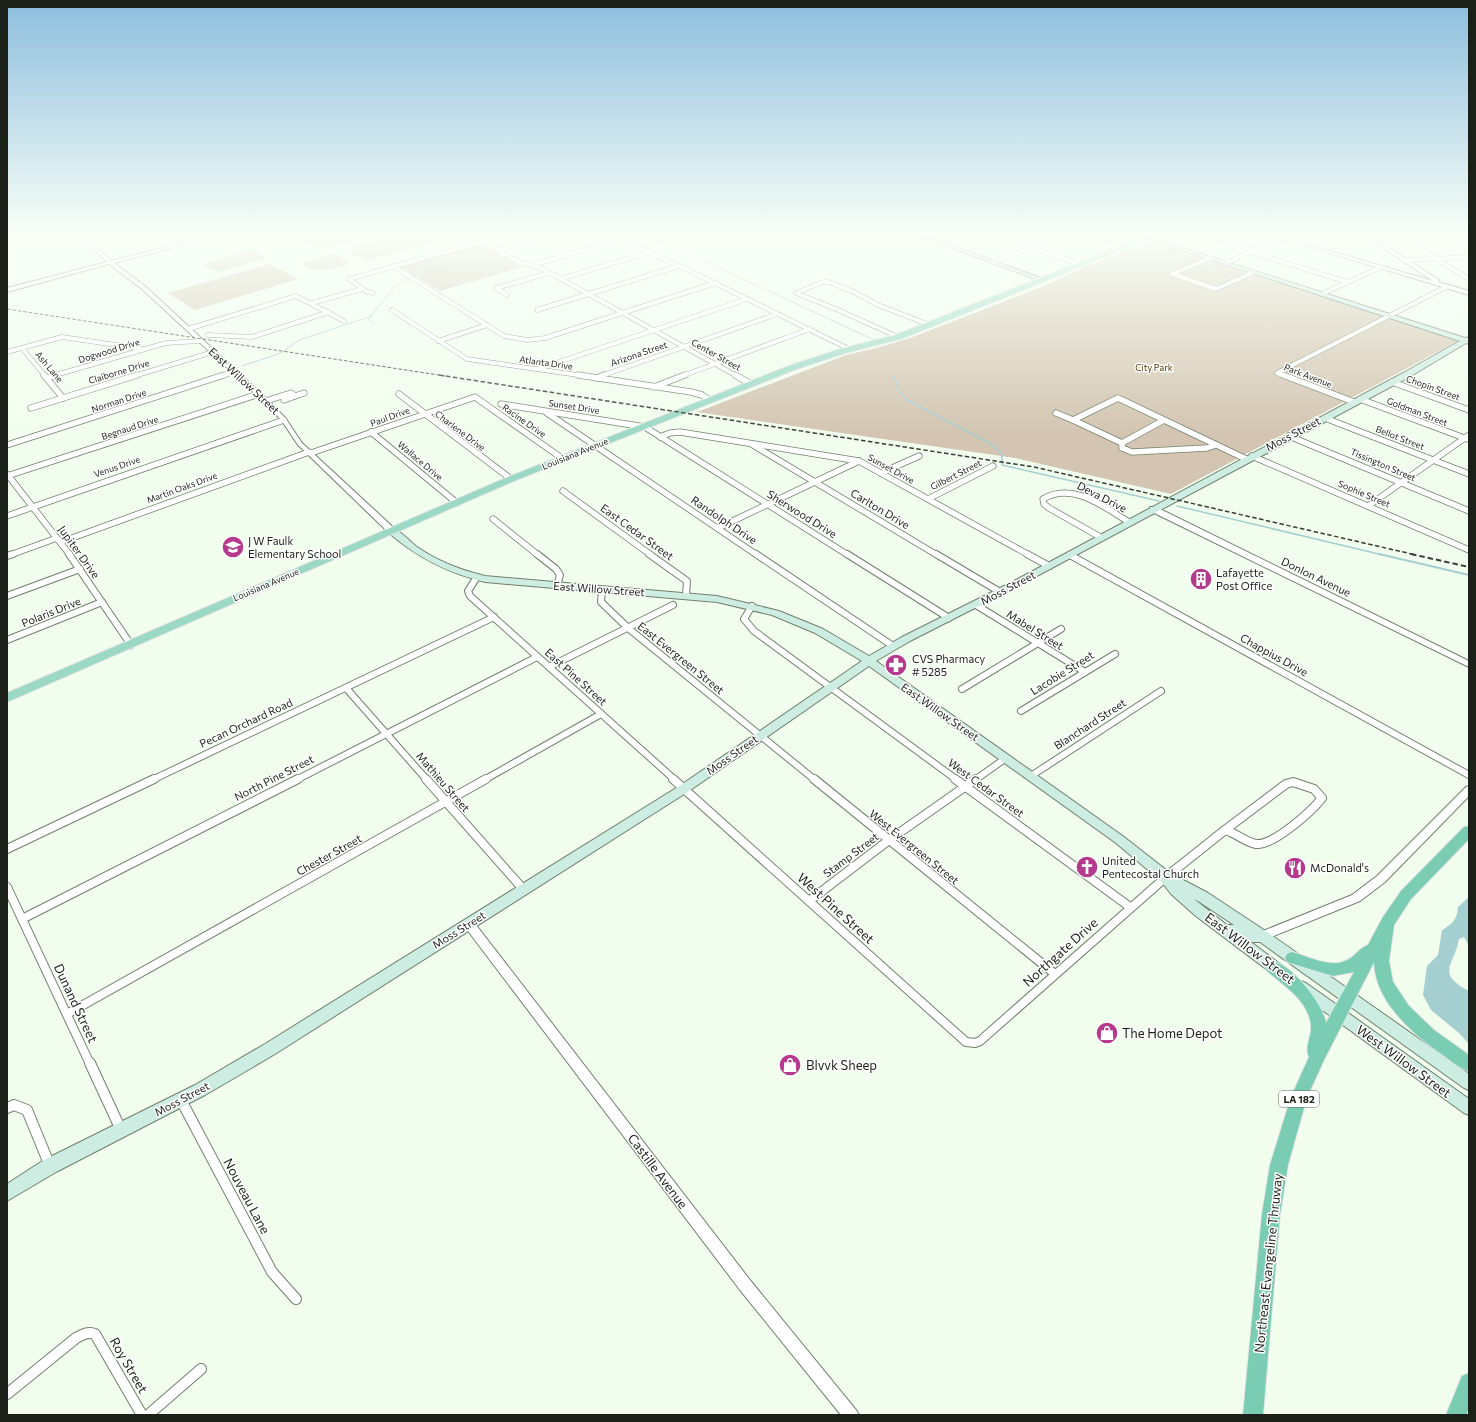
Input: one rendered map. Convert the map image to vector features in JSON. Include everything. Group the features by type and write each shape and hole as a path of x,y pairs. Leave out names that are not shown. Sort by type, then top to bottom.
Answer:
{"highway":[{"name":"Northeast Evangeline Thruway","path":"1253,1415 1270,1214 1278,1172 1294,1112 1313,1066 1372,948 1388,921 1406,895 1469,831"},
{"path":"1388,921 1382,965 1392,994 1406,1014 1418,1027 1469,1064"},
{"path":"1292,958 1333,970 1349,967 1372,948"},
{"path":"1273,967 1308,999 1318,1016 1318,1033 1313,1066"},
{"path":"1456,1415 1469,1383"}],"main road":[{"name":"Louisiana Avenue","path":"7,698 511,479 819,358 898,337 989,301"},
{"path":"1344,301 1468,341"},
{"name":"Moss Street","path":"7,1193 50,1166 181,1100 264,1053 685,788 830,686 893,646 976,605 1468,341"},
{"name":"East Willow Street","path":"392,531 422,556 455,571 477,577 503,582 686,596 752,606 807,625 842,643 869,661 1120,840 1166,877 1203,897 1262,936 1348,997"},
{"name":"East Willow Street","path":"1166,877 1176,890 1202,912 1273,967 1339,1015"},
{"path":"1202,912 1246,937 1254,938 1262,936"},
{"name":"West Willow Street","path":"1348,997 1469,1083"},
{"name":"West Willow Street","path":"1339,1015 1469,1108"}],"street":[{"name":"East Willow Street","path":"158,301 259,394 284,420 294,437 392,531"},
{"path":"188,329 279,301"},
{"path":"308,301 344,321"},
{"path":"312,303 318,301"},
{"path":"448,301 487,326 506,336 532,340 544,338 657,301"},
{"path":"537,310 565,301"},
{"name":"Center Street","path":"601,301 751,384"},
{"path":"537,370 740,301"},
{"path":"752,301 849,349"},
{"path":"819,301 853,314 898,337"},
{"path":"871,301 930,325"},
{"name":"Park Avenue","path":"1281,371 1417,301"},
{"name":"Atlanta Drive","path":"392,310 464,358 696,393 709,400"},
{"path":"208,335 252,337 329,312"},
{"name":"Arizona Street","path":"596,378 778,314"},
{"path":"438,341 487,326"},
{"path":"654,387 810,329"},
{"path":"7,352 64,337 145,349"},
{"name":"Dogwood Drive","path":"47,378 169,343 200,341"},
{"name":"Ash Lane","path":"22,348 63,398"},
{"name":"Claiborne Drive","path":"31,408 213,352"},
{"name":"Goldman Street","path":"1281,371 1357,400 1468,438"},
{"name":"Norman Drive","path":"7,445 235,372"},
{"name":"Chopin Street","path":"1392,382 1469,410"},
{"path":"266,401 291,393 294,396"},
{"path":"284,400 304,393"},
{"name":"Begnaud Drive","path":"8,476 259,394"},
{"name":"Charlene Drive","path":"399,394 511,479"},
{"name":"Paul Drive","path":"310,453 475,397"},
{"name":"Racine Drive","path":"475,397 563,459"},
{"name":"Sophie Street","path":"1073,420 1118,398 1216,445 1368,506 1469,550"},
{"name":"Sunset Drive","path":"501,404 645,427"},
{"name":"Randolph Drive","path":"544,411 893,646"},
{"path":"1056,412 1122,443"},
{"name":"Bellot Street","path":"1326,418 1469,474"},
{"name":"Venus Drive","path":"7,516 284,420"},
{"path":"1122,443 1164,420"},
{"name":"Sherwood Drive","path":"645,427 949,618"},
{"name":"Wallace Drive","path":"371,432 457,503"},
{"name":"Sunset Drive","path":"660,437 680,432 859,461 1049,566"},
{"name":"Tissington Street","path":"1289,436 1469,510"},
{"path":"1368,506 1433,460 1468,438"},
{"name":"Carlton Drive","path":"748,443 1000,592"},
{"path":"1122,443 1122,448 1132,452 1207,448 1216,445"},
{"name":"Martin Oaks Drive","path":"7,556 59,540 310,453"},
{"path":"881,473 919,456"},
{"path":"718,528 859,461"},
{"name":"Gilbert Street","path":"928,500 992,466"},
{"name":"Jupiter Drive","path":"8,476 59,540 131,645"},
{"name":"East Cedar Street","path":"563,490 686,581 688,585 686,596"},
{"name":"Deva Drive","path":"1102,538 1049,508 1044,504 1043,499 1059,491 1070,491 1129,522"},
{"name":"Donlon Avenue","path":"1153,509 1469,664"},
{"path":"493,519 556,569 560,575 557,586"},
{"name":"Chappius Drive","path":"1070,555 1469,775"},
{"path":"7,596 80,569"},
{"name":"East Pine Street","path":"477,577 469,587 469,594 662,770 685,788"},
{"name":"East Evergreen Street","path":"602,590 601,602 628,628 761,735"},
{"name":"Polaris Drive","path":"7,640 102,602"},
{"path":"549,667 673,605"},
{"name":"Mabel Street","path":"976,605 1085,672"},
{"path":"752,606 744,619 749,626 830,686"},
{"name":"Pecan Orchard Road","path":"7,849 494,617"},
{"path":"962,689 1061,629"},
{"name":"Lacobie Street","path":"1021,711 1115,654"},
{"name":"North Pine Street","path":"22,919 537,656"},
{"name":"West Cedar Street","path":"830,686 1130,908"},
{"name":"Mathieu Street","path":"346,688 523,889"},
{"name":"Blanchard Street","path":"1031,776 1161,691"},
{"name":"Chester Street","path":"67,1014 601,714"},
{"name":"West Evergreen Street","path":"761,735 1055,974"},
{"name":"Stamp Street","path":"809,901 889,840 1006,758"},
{"name":"Northgate Drive","path":"971,1044 980,1040 1166,877 1225,830 1288,783 1293,782 1306,785 1322,796 1319,803 1268,842 1257,844 1225,830"},
{"name":"West Pine Street","path":"685,788 963,1041 971,1044"},
{"path":"1262,936 1356,898 1381,879 1469,790"},
{"name":"Dunand Street","path":"7,887 121,1130"},
{"name":"Castille Avenue","path":"468,924 517,985 745,1285 851,1415"},
{"name":"Nouveau Lane","path":"181,1100 272,1272 296,1299"},
{"path":"11,1106 24,1107 30,1114 50,1166"},
{"name":"Roy Street","path":"7,1394 76,1338 90,1332 96,1334 142,1415"},
{"path":"148,1415 201,1368"}],"green space":[{"path":"181,301 224,301 195,310"},
{"name":"City Park","path":"1004,301 1337,301 1458,341 1171,494 1015,458 697,412 846,355 910,338"}],"water":[{"path":"1469,897 1469,946 1464,937 1459,939 1449,968 1452,979 1469,991 1469,1044 1459,1033 1431,1010 1423,995 1427,966 1438,955 1442,930 1454,921 1457,915 1458,907"}],"waterway":[{"path":"370,317 383,301"},
{"path":"791,301 874,340"},
{"path":"242,366 281,353 299,340 370,317"},
{"path":"370,317 369,320 374,324"},
{"path":"894,377 901,394 907,400 993,445 1002,454 1002,465 1159,501"},
{"path":"1177,506 1383,555"},
{"path":"1379,554 1469,575"}],"railway":[{"path":"7,309 445,376"},
{"path":"439,375 1034,467 1416,555"},
{"path":"1411,554 1469,567"}],"place":[{"name":"J W Faulk Elementary School","path":"233,547"},
{"name":"Lafayette Post Office","path":"1201,579"},
{"name":"CVS Pharmacy # 5285","path":"896,665"},
{"name":"United Pentecostal Church","path":"1087,867"},
{"name":"McDonald's","path":"1295,868"},
{"name":"The Home Depot","path":"1107,1033"},
{"name":"Blvvk Sheep","path":"790,1065"}]}
